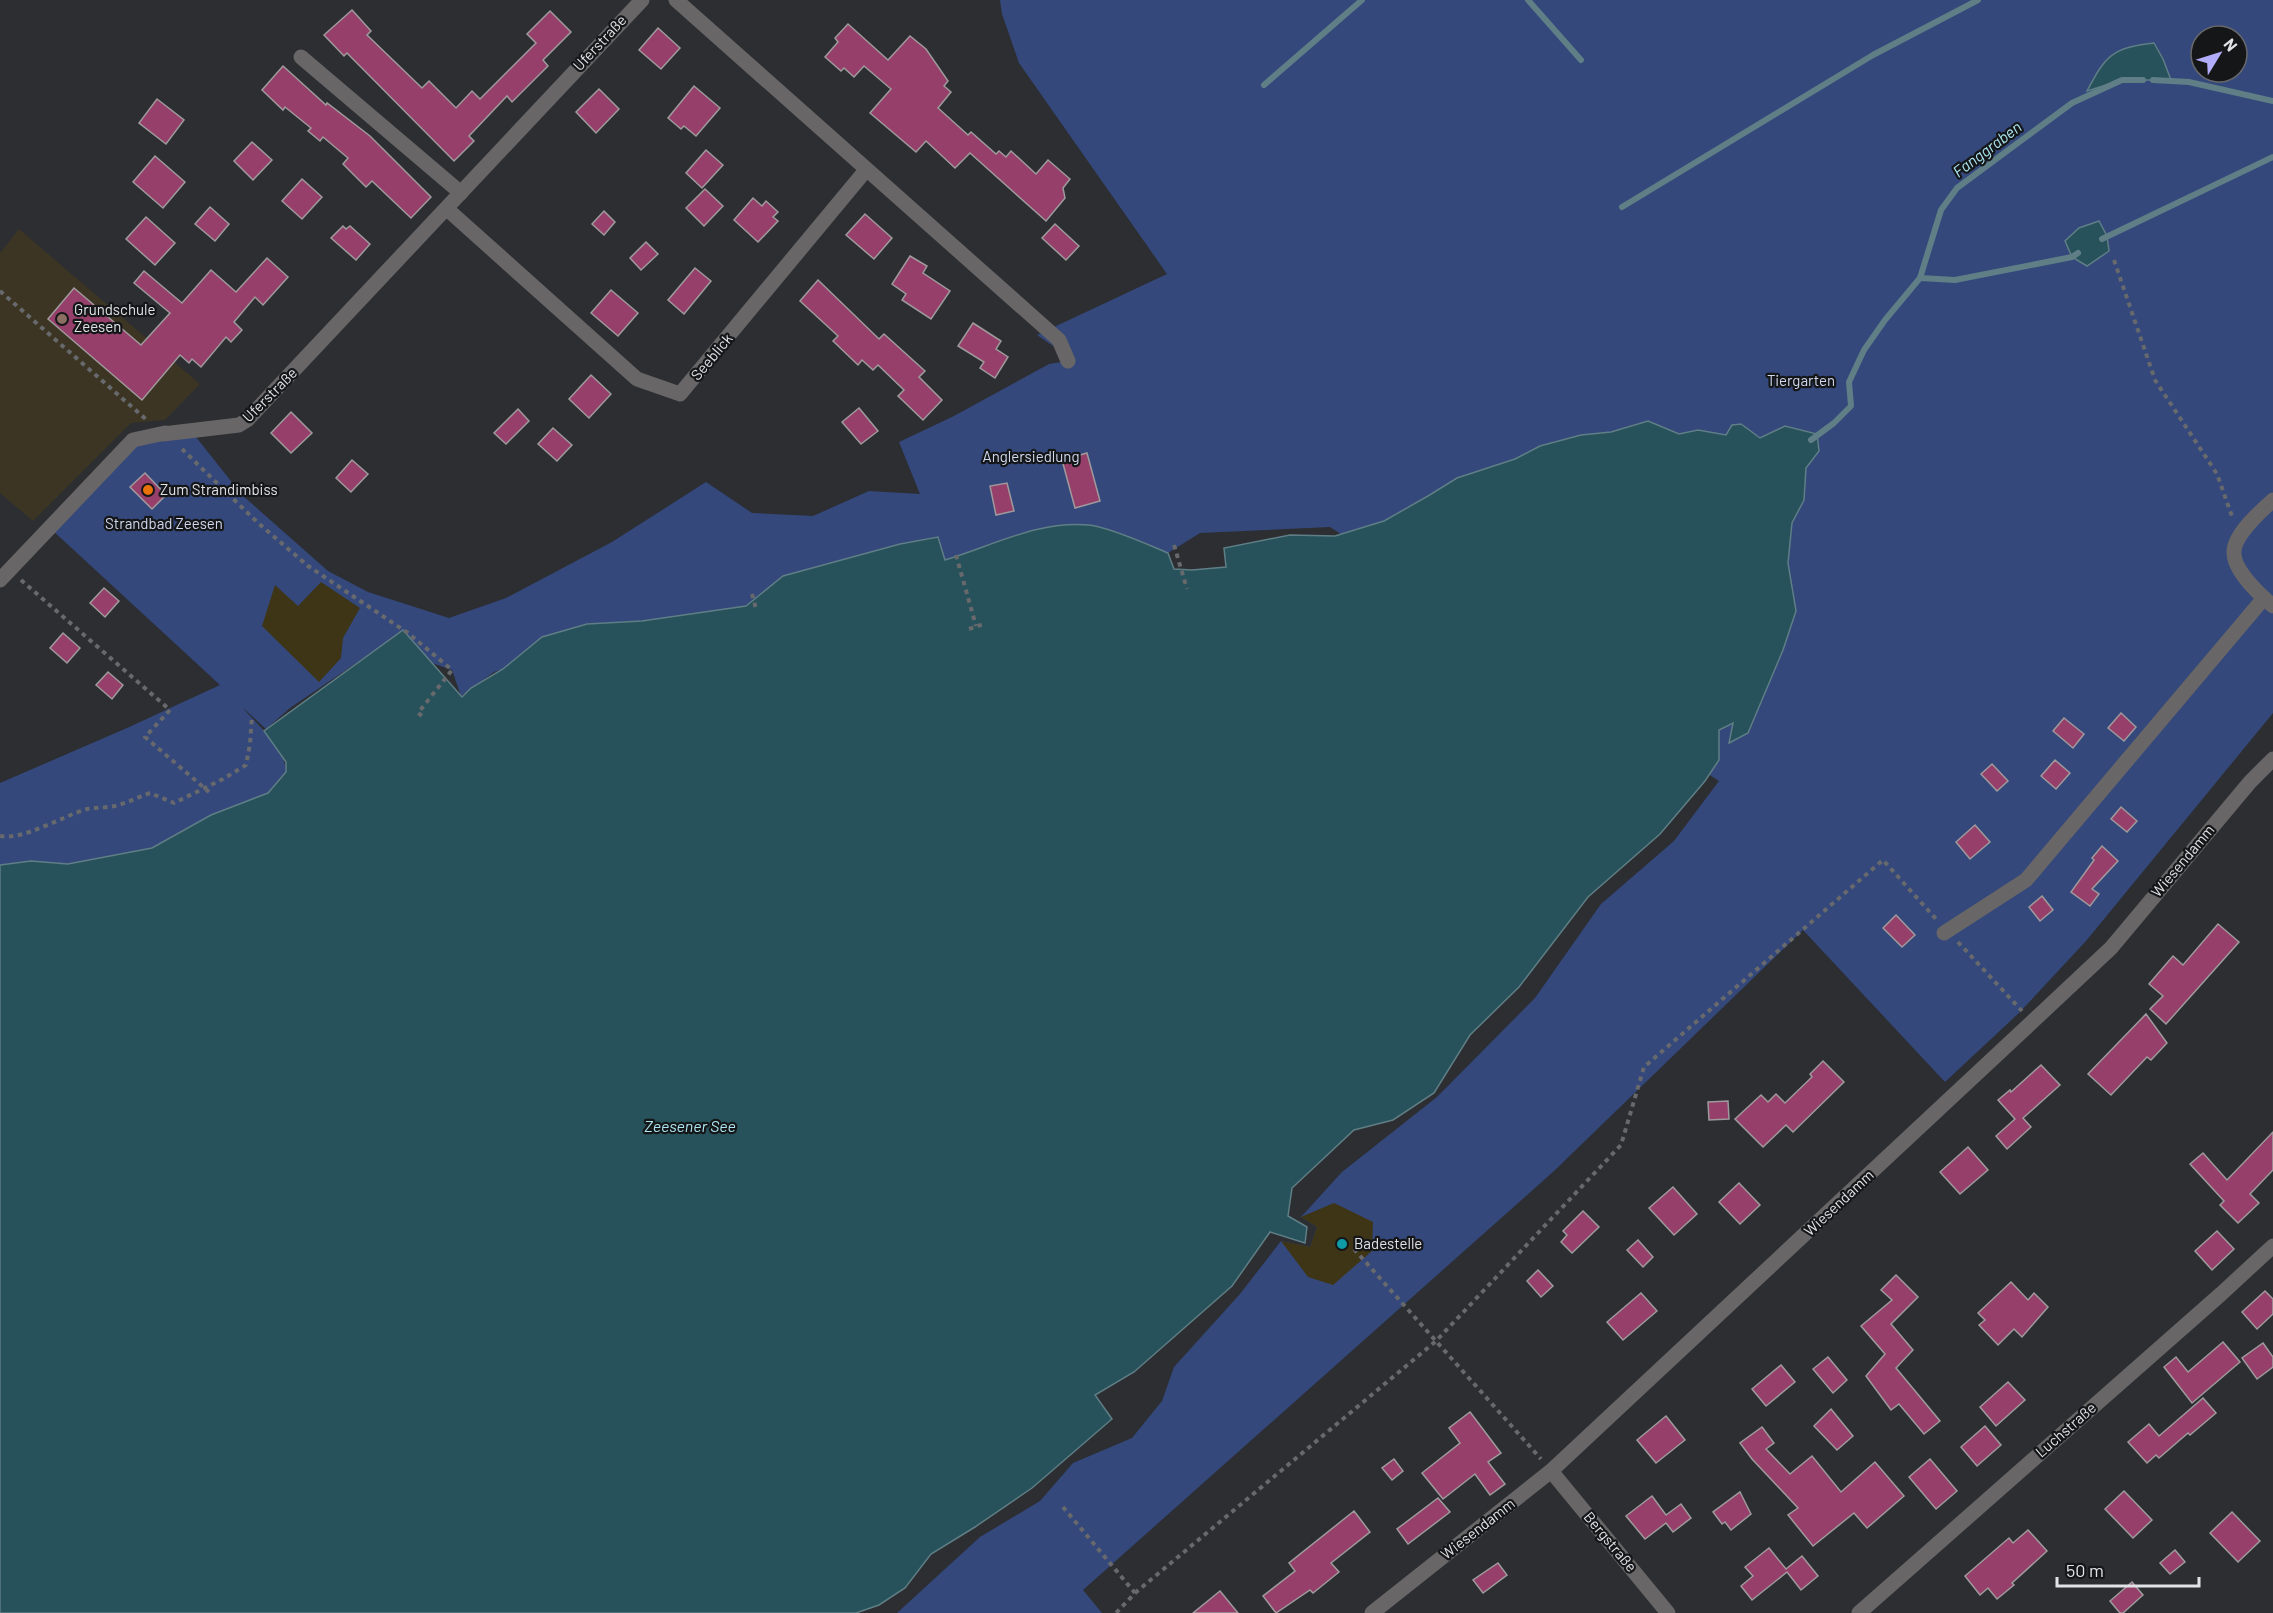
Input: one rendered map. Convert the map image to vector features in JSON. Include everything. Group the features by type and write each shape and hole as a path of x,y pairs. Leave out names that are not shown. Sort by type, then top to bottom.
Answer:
{"street":[{"name":"Uferstraße","path":"5,575 133,440 164,433 239,425 247,420 642,0"},
{"path":"676,0 1059,340 1068,361"},
{"path":"301,57 461,193"},
{"name":"Seeblick","path":"447,209 637,379 680,394 866,170"},
{"path":"1945,931 2026,880 2268,602 2238,567 2234,552 2239,537 2273,500"},
{"name":"Wiesendamm","path":"1372,1613 1551,1471 2032,1022 2110,948 2250,782 2273,759"},
{"name":"Luchstraße","path":"1859,1613 2222,1294 2273,1246"},
{"name":"Bergstraße","path":"1551,1471 1668,1613"}],"path":[{"path":"2114,260 2155,380 2217,474 2239,537"},
{"path":"0,291 164,433 257,522 308,566 408,633 452,670 418,713 425,718"},
{"path":"1173,545 1187,590"},
{"path":"956,555 976,626"},
{"path":"5,575 170,710 145,737 209,792"},
{"path":"752,594 756,609"},
{"path":"969,629 984,624"},
{"path":"0,836 10,838 35,830 59,818 89,809 116,806 150,793 174,803 223,780 246,765 252,716"},
{"path":"1116,1613 1135,1593 1436,1341 1621,1145 1644,1067 1883,860 1945,931 2032,1022"},
{"path":"1354,1249 1551,1471"},
{"path":"1063,1507 1135,1593"}],"shaded area":[{"name":"Grundschule Zeesen","path":"19,229 200,384 165,420 131,423 33,521 0,493 0,253"}],"green space":[{"name":"Tiergarten","path":"1000,0 2273,0 2273,713 2086,941 2020,1012 1945,1082 1803,930 1554,1171 1083,1590 1102,1613 897,1613 980,1537 1040,1501 1073,1463 1132,1438 1162,1401 1174,1367 1240,1294 1281,1241 1310,1247 1317,1227 1301,1217 1342,1172 1437,1097 1535,998 1601,904 1674,841 1719,781 1330,527 1200,533 1168,553 1145,543 983,549 945,561 938,537 900,544 783,576 746,606 642,621 587,624 542,637 503,669 494,672 461,696 452,670 432,663 402,632 290,708 266,729 242,707 276,745 286,772 268,793 211,815 152,848 68,864 31,861 0,865 0,783 220,685 51,529 133,442 192,432 242,495 328,571 368,592 449,618 506,598 612,542 706,482 752,513 813,516 869,491 920,494 899,442 952,417 1049,364 1074,360 1037,335 1167,274 1019,63 1002,14"}],"sand":[{"path":"321,582 360,608 343,638 341,658 319,682 262,626 275,585 298,606"},
{"name":"Badestelle","path":"1334,1203 1373,1222 1372,1251 1333,1285 1308,1277 1281,1241 1310,1247 1317,1227 1301,1217"}],"water":[{"path":"2154,43 2171,80 2122,80 2087,91 2105,61 2112,55 2128,48"},
{"path":"2099,221 2107,236 2109,251 2087,266 2072,257 2065,241 2079,228"},
{"name":"Zeesener See","path":"1648,421 1679,434 1698,430 1726,435 1732,425 1741,424 1760,438 1785,426 1817,434 1819,451 1806,468 1804,500 1792,523 1788,563 1796,611 1783,650 1748,733 1729,743 1733,723 1719,730 1719,760 1705,781 1660,834 1588,897 1519,987 1470,1035 1434,1093 1393,1120 1354,1130 1292,1188 1288,1216 1307,1227 1305,1243 1270,1232 1232,1286 1134,1372 1095,1395 1112,1419 1032,1488 931,1554 905,1588 879,1605 856,1613 0,1613 0,865 31,861 68,864 152,848 211,815 268,793 286,772 286,762 264,731 403,630 462,697 471,688 503,669 542,637 587,624 642,621 746,606 783,576 900,544 938,537 945,560 1034,530 1070,524 1089,525 1118,533 1168,553 1174,569 1226,567 1224,548 1290,535 1335,536 1384,521 1457,478 1515,459 1540,446 1581,435 1611,432"}],"building":[{"path":"352,10 371,31 367,35 422,88 429,81 456,108 472,91 480,99 536,43 527,34 550,11 571,32 543,60 548,66 512,102 507,96 469,136 474,141 454,161 347,53 344,56 324,35"},
{"path":"848,24 888,60 910,36 926,49 948,81 944,86 951,92 938,108 968,135 971,132 996,154 999,151 1006,157 1011,151 1036,174 1048,160 1070,179 1063,188 1065,198 1046,221 970,153 955,168 926,141 916,152 870,113 891,89 864,66 854,77 844,68 841,71 825,57 838,42 835,38"},
{"path":"658,28 680,48 661,69 639,50"},
{"path":"283,66 326,105 327,103 370,136 431,197 411,218 372,181 366,187 343,164 348,158 323,137 320,141 308,131 311,128 285,107 283,110 262,90"},
{"path":"694,86 720,108 696,136 684,126 681,129 668,118"},
{"path":"599,89 619,109 596,133 576,112"},
{"path":"157,99 184,120 166,144 139,123"},
{"path":"252,142 272,160 253,180 234,161"},
{"path":"706,150 723,165 702,188 686,173"},
{"path":"155,156 185,182 163,208 133,182"},
{"path":"302,179 322,197 302,219 282,201"},
{"path":"705,189 723,206 704,226 686,208"},
{"path":"753,198 762,206 766,201 778,212 773,217 778,221 758,242 734,220"},
{"path":"210,207 229,224 215,241 195,224"},
{"path":"604,211 615,222 604,235 592,224"},
{"path":"865,214 892,238 874,259 846,235"},
{"path":"146,217 175,243 155,265 126,239"},
{"path":"1055,224 1079,246 1066,260 1042,238"},
{"path":"343,226 346,229 350,226 370,244 356,260 331,238"},
{"path":"646,242 658,254 641,270 630,258"},
{"path":"910,256 927,266 923,273 950,291 931,319 902,300 906,294 892,284"},
{"path":"267,258 288,277 263,305 255,297 234,322 242,330 231,342 226,337 201,367 192,359 189,363 180,355 142,400 48,319 74,288 141,345 170,313 134,283 144,271 182,303 211,270 236,292"},
{"path":"695,268 711,281 684,314 668,300"},
{"path":"818,280 879,339 884,334 925,371 919,377 942,400 923,420 898,396 904,390 878,365 873,370 862,360 858,365 833,341 838,336 800,301"},
{"path":"611,290 638,313 618,336 591,313"},
{"path":"973,323 1001,341 996,349 1008,357 995,378 980,368 984,362 958,346"},
{"path":"591,375 611,394 589,418 569,399"},
{"path":"859,408 878,431 861,444 842,422"},
{"path":"518,409 529,421 506,444 494,433"},
{"path":"291,412 312,433 291,453 271,433"},
{"path":"553,428 572,445 557,461 538,444"},
{"path":"1087,453 1100,501 1075,508 1062,460"},
{"path":"352,460 368,474 351,492 336,478"},
{"path":"145,473 166,495 152,509 130,487"},
{"path":"1007,483 1014,511 996,515 990,486"},
{"path":"104,588 119,601 105,617 90,603"},
{"path":"63,633 80,648 67,663 50,648"},
{"path":"108,672 123,685 112,699 96,685"},
{"path":"2121,713 2136,727 2124,741 2108,728"},
{"path":"2064,718 2084,734 2073,748 2053,731"},
{"path":"2055,760 2070,773 2056,789 2041,776"},
{"path":"1992,764 2008,781 1997,791 1981,774"},
{"path":"2121,807 2137,821 2127,832 2111,819"},
{"path":"1975,825 1990,842 1970,859 1956,842"},
{"path":"2102,846 2118,861 2092,889 2099,894 2090,906 2071,892"},
{"path":"2042,896 2053,910 2040,921 2029,907"},
{"path":"1896,915 1915,935 1902,947 1883,928"},
{"path":"2218,924 2239,942 2166,1024 2150,1009 2163,996 2149,984 2173,956 2183,965"},
{"path":"2146,1014 2167,1043 2151,1060 2147,1057 2111,1095 2088,1074"},
{"path":"1823,1061 1844,1082 1793,1132 1786,1125 1763,1147 1735,1119 1761,1095 1768,1102 1776,1094 1785,1103 1812,1077 1810,1074"},
{"path":"2041,1065 2060,1085 2023,1118 2031,1127 2007,1149 1996,1136 2015,1119 1998,1100 2010,1090 2011,1092"},
{"path":"1728,1101 1729,1119 1709,1120 1708,1102"},
{"path":"2273,1132 2273,1170 2250,1194 2259,1203 2238,1223 2220,1205 2224,1201 2190,1164 2203,1153 2227,1180"},
{"path":"1968,1147 1988,1170 1960,1194 1940,1172"},
{"path":"1739,1183 1760,1205 1740,1224 1719,1202"},
{"path":"1673,1187 1697,1214 1674,1235 1649,1208"},
{"path":"1583,1211 1599,1227 1572,1253 1561,1242 1567,1235 1563,1231"},
{"path":"2217,1231 2234,1249 2212,1270 2195,1251"},
{"path":"1638,1240 1653,1257 1643,1267 1627,1250"},
{"path":"1538,1270 1553,1286 1541,1297 1527,1281"},
{"path":"1896,1275 1918,1297 1891,1324 1913,1350 1896,1368 1940,1421 1924,1434 1899,1404 1891,1410 1866,1376 1885,1354 1861,1326 1892,1300 1881,1290"},
{"path":"2011,1282 2028,1300 2034,1293 2048,1307 2022,1337 2014,1329 1998,1345 1979,1325 1985,1320 1978,1313"},
{"path":"2265,1291 2273,1299 2273,1314 2257,1329 2242,1312"},
{"path":"1641,1293 1657,1311 1623,1340 1607,1322"},
{"path":"2223,1342 2240,1362 2192,1403 2164,1367 2176,1357 2188,1372"},
{"path":"2263,1343 2273,1357 2273,1367 2257,1379 2242,1358"},
{"path":"1828,1357 1847,1380 1833,1393 1813,1369"},
{"path":"1781,1365 1795,1382 1766,1406 1752,1389"},
{"path":"2008,1382 2025,1400 1996,1426 1980,1407"},
{"path":"2203,1398 2216,1413 2159,1458 2156,1455 2147,1463 2128,1442 2149,1424 2159,1436"},
{"path":"1831,1409 1853,1436 1837,1450 1814,1426"},
{"path":"1470,1412 1501,1453 1488,1462 1505,1484 1490,1495 1475,1474 1443,1499 1422,1473 1460,1443 1449,1428"},
{"path":"1666,1416 1685,1440 1656,1463 1637,1440"},
{"path":"1985,1426 2001,1445 1977,1466 1961,1447"},
{"path":"1762,1427 1774,1443 1766,1449 1790,1474 1812,1456 1841,1492 1875,1462 1904,1496 1867,1528 1854,1513 1813,1546 1788,1515 1798,1508 1740,1443"},
{"path":"1394,1459 1403,1471 1392,1480 1382,1468"},
{"path":"1930,1459 1957,1491 1936,1509 1909,1477"},
{"path":"2124,1491 2152,1520 2133,1538 2105,1509"},
{"path":"1740,1492 1751,1514 1731,1530 1725,1522 1722,1524 1713,1512"},
{"path":"1652,1496 1666,1515 1681,1504 1691,1518 1673,1532 1666,1523 1645,1539 1626,1516"},
{"path":"1438,1498 1450,1512 1408,1544 1397,1529"},
{"path":"1354,1511 1370,1532 1331,1563 1339,1572 1313,1593 1310,1590 1276,1613 1263,1596 1295,1571 1289,1563"},
{"path":"2232,1512 2260,1541 2238,1562 2210,1533"},
{"path":"2028,1530 2047,1551 1997,1599 1988,1588 1980,1595 1965,1576 2009,1538 2013,1543"},
{"path":"1769,1548 1786,1569 1802,1556 1818,1576 1801,1590 1787,1572 1752,1600 1741,1586 1753,1576 1745,1567"},
{"path":"2175,1550 2185,1562 2170,1574 2160,1563"},
{"path":"1498,1563 1507,1575 1483,1593 1473,1580"},
{"path":"2132,1582 2143,1595 2123,1613 2120,1613 2110,1601"},
{"path":"1220,1591 1238,1613 1193,1613"}],"waterway":[{"path":"1264,85 1362,0"},
{"path":"1528,0 1581,60"},
{"path":"1622,207 1873,55 1978,0"},
{"name":"Fanggraben","path":"1811,440 1834,423 1851,406 1849,382 1864,350 1885,320 1920,278 1941,210 1957,188 2072,103 2122,80 2143,80"},
{"name":"Fanggraben","path":"2153,80 2189,82 2273,101"},
{"path":"2102,239 2273,157"},
{"path":"1920,278 1955,280 2072,257 2078,253"}],"place":[{"name":"Grundschule Zeesen","path":"62,319"},
{"name":"Zum Strandimbiss","path":"148,490"},
{"name":"Badestelle","path":"1342,1244"}],"park label":[{"name":"Anglersiedlung","path":"1031,457"},
{"name":"Strandbad Zeesen","path":"164,524"}]}
